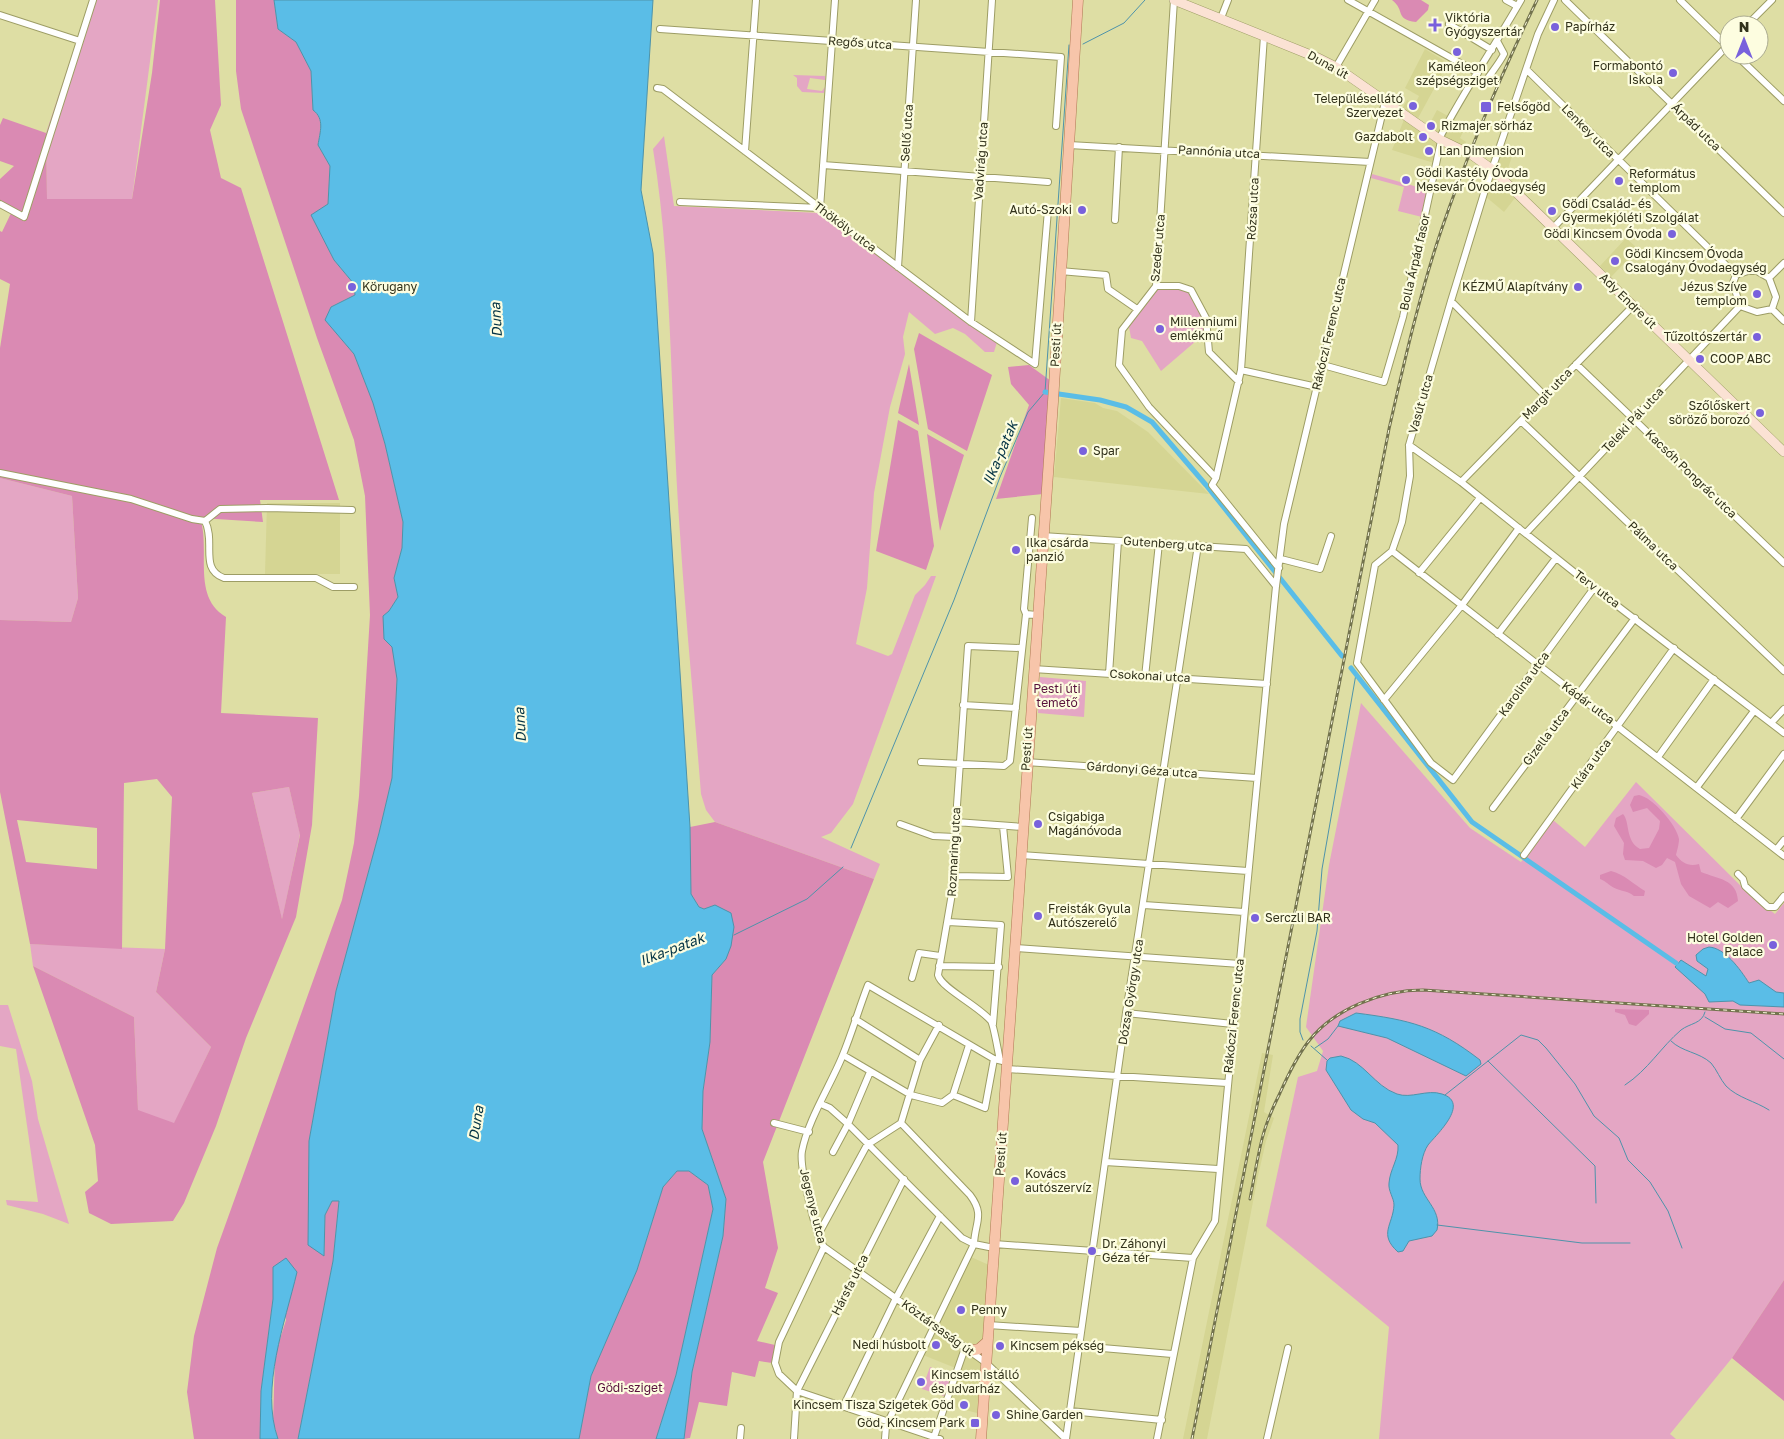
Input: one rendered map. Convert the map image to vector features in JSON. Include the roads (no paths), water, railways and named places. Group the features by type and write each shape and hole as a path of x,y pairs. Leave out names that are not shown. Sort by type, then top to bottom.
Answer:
{"main road":[{"name":"Pesti út","path":"981,1439 994,1246 1002,1062 1015,948 1026,762 1054,392 1078,0"},
{"path":"967,1350 979,1349 987,1342"}],"street":[{"path":"0,204 24,217 94,0"},
{"path":"745,151 756,0"},
{"path":"680,202 820,208 835,0"},
{"name":"Sellő utca","path":"898,267 916,0"},
{"name":"Vadvirág utca","path":"971,322 992,0"},
{"name":"Duna út","path":"1174,0 1336,67 1440,140 1469,154"},
{"name":"Szeder utca","path":"1174,0 1156,286 1122,330 1119,368 1149,407 1216,478"},
{"path":"1220,18 1228,0"},
{"path":"1348,0 1478,73"},
{"path":"1336,67 1375,0"},
{"path":"1506,0 1519,3"},
{"name":"Vasút utca","path":"1453,780 1431,763 1357,663 1375,565 1392,551 1402,522 1410,476 1409,445 1451,301 1538,34 1554,0"},
{"name":"Árpád utca","path":"1565,0 1784,213"},
{"path":"1680,0 1719,37"},
{"path":"1757,15 1772,0"},
{"name":"Bolla Árpád fasor","path":"1323,365 1384,382 1403,317 1440,140 1457,104 1478,73 1519,3"},
{"path":"0,15 80,41"},
{"path":"1449,24 1492,50"},
{"name":"Regős utca","path":"660,29 1061,57 1056,126"},
{"name":"Rózsa utca","path":"1216,478 1241,370 1264,36"},
{"path":"1472,82 1484,84 1495,65 1502,59 1504,54 1497,41"},
{"path":"1552,228 1719,55"},
{"path":"1746,65 1784,101"},
{"name":"Lenkey utca","path":"1527,70 1617,160 1736,274"},
{"name":"Thököly utca","path":"657,88 663,89 971,322 1035,364 1048,210"},
{"name":"Rákóczi Ferenc utca","path":"1157,1439 1162,1420 1172,1354 1193,1258 1214,1220 1276,586 1280,568 1284,524 1292,484 1323,365 1385,102"},
{"name":"Pannónia utca","path":"1069,145 1256,154 1370,162"},
{"path":"1116,220 1119,147"},
{"name":"Ady Endre út","path":"1469,154 1493,170 1784,452"},
{"path":"823,165 1048,182"},
{"path":"1769,278 1784,262"},
{"path":"1060,270 1106,276 1108,289 1137,309"},
{"path":"1772,310 1776,297 1769,278 1757,271 1736,274 1733,283 1740,306 1756,312 1772,310 1784,321"},
{"path":"1156,286 1179,286 1191,290 1206,318 1208,352 1239,382"},
{"path":"1451,301 1545,396"},
{"name":"Margit utca","path":"1461,482 1633,306"},
{"name":"Teleki Pál utca","path":"1526,533 1740,306"},
{"name":"Kacsóh Pongrác utca","path":"1576,364 1784,563"},
{"path":"1241,370 1317,387"},
{"name":"Pálma utca","path":"1521,421 1784,672"},
{"name":"Terv utca","path":"1409,445 1461,482 1594,588 1784,733"},
{"path":"0,473 131,499 192,519 205,521 220,509 352,510"},
{"path":"1216,478 1212,485 1280,568"},
{"path":"1420,573 1480,498"},
{"path":"921,762 1008,764 1014,737 1021,648 1026,614 1024,609 1032,518"},
{"path":"205,521 209,529 210,568 214,575 224,578 316,578 333,587 354,587"},
{"path":"1384,700 1462,605 1519,528"},
{"name":"Gutenberg utca","path":"1042,536 1246,549 1276,586"},
{"path":"1281,559 1320,569 1331,536"},
{"path":"1109,674 1118,541"},
{"path":"1145,676 1159,542"},
{"name":"Dózsa György utca","path":"1066,1439 1126,1013 1198,545"},
{"name":"Kádár utca","path":"1392,551 1697,786 1784,856"},
{"path":"1498,634 1556,558"},
{"name":"Karolina utca","path":"1453,780 1594,588"},
{"path":"1026,614 1037,615"},
{"name":"Gizella utca","path":"1493,808 1635,618"},
{"name":"Rozmaring utca","path":"993,1024 977,1007 941,984 938,975 955,876 959,764 968,646 1021,648"},
{"name":"Klára utca","path":"1524,856 1674,648"},
{"name":"Csokonai utca","path":"1033,669 1267,684"},
{"path":"1658,757 1714,679"},
{"path":"963,706 1016,708"},
{"path":"1771,723 1784,709"},
{"path":"1697,786 1754,711"},
{"path":"1736,819 1784,754"},
{"name":"Gárdonyi Géza utca","path":"1026,762 1257,778"},
{"path":"956,822 1022,827"},
{"path":"900,824 933,836 955,837"},
{"path":"955,876 1008,877 1003,826"},
{"path":"1776,850 1784,840"},
{"path":"1021,855 1248,871"},
{"path":"1738,874 1743,878 1745,886 1768,907 1775,907 1784,896"},
{"path":"1144,905 1244,912"},
{"path":"948,922 1002,924 993,1024 995,1042 1002,1062 985,1108 952,1095"},
{"path":"1015,948 1240,964"},
{"path":"912,978 919,953 940,956"},
{"path":"939,966 999,967"},
{"name":"Jegenye utca","path":"797,1391 778,1374 775,1363 786,1326 824,1247 818,1235 802,1166 802,1152 809,1132 843,1055 868,985 939,1026"},
{"path":"1126,1013 1233,1024"},
{"path":"855,1019 920,1060"},
{"path":"818,1235 867,1144 901,1123 911,1096 920,1060 939,1026 969,1045 1002,1062 1118,1075 1227,1083"},
{"path":"843,1055 911,1096 942,1103 952,1095 969,1045"},
{"path":"833,1152 848,1124 870,1072"},
{"path":"821,1104 830,1108 848,1124 962,1238 974,1244 1193,1258"},
{"path":"774,1123 809,1132"},
{"path":"885,1439 888,1422 936,1327 974,1244 980,1219 978,1205 901,1123"},
{"path":"1105,1162 1218,1168"},
{"name":"Hársfa utca","path":"797,1391 904,1179"},
{"path":"843,1407 896,1298 940,1216"},
{"name":"Köztársaság út","path":"824,1247 985,1362 1066,1439"},
{"path":"988,1325 1081,1331"},
{"path":"1079,1346 1172,1354"},
{"path":"1267,1439 1288,1348"},
{"path":"794,1439 797,1391 937,1438 967,1350"},
{"path":"1070,1411 1162,1420"},
{"path":"740,1439 741,1428"}],"water":[{"name":"Duna","path":"274,0 653,0 641,190 653,253 690,827 691,894 699,907 704,909 715,905 731,913 734,927 731,946 726,959 712,975 710,1042 703,1091 702,1129 726,1199 723,1236 692,1372 684,1439 656,1439 676,1375 713,1209 708,1185 689,1171 677,1171 663,1187 637,1270 591,1376 579,1439 298,1439 333,1261 339,1201 332,1201 325,1215 324,1256 308,1245 309,1141 336,991 392,778 397,679 392,647 384,639 383,616 389,611 398,597 394,578 402,548 403,522 385,444 373,403 354,354 325,320 331,307 355,295 354,284 334,260 311,215 328,204 330,166 318,145 320,122 319,117 313,110 311,71 296,42 278,29"},
{"path":"1709,947 1715,948 1726,955 1737,966 1749,983 1759,980 1776,992 1784,993 1784,1007 1740,1005 1733,1001 1709,1002 1705,994 1675,967 1681,960 1706,976 1708,969 1697,961 1696,955"},
{"path":"1356,1013 1422,1026 1450,1039 1480,1060 1481,1064 1466,1076 1387,1038 1338,1026 1340,1021"},
{"path":"1341,1056 1356,1063 1382,1085 1397,1094 1442,1094 1450,1098 1453,1104 1449,1119 1428,1145 1421,1166 1421,1186 1434,1209 1438,1222 1437,1230 1432,1236 1409,1241 1403,1251 1398,1252 1392,1246 1388,1234 1394,1205 1389,1183 1398,1145 1375,1123 1363,1119 1351,1110 1326,1070 1327,1061 1330,1058"},
{"path":"286,1258 297,1272 281,1334 273,1377 273,1419 278,1439 260,1439 261,1391 273,1299 273,1267"}],"waterway":[{"name":"Ilka-patak","path":"1083,44 1124,23 1145,0"},
{"name":"Ilka-patak","path":"851,848 954,600 1000,477 1028,412 1045,392 1069,45"},
{"path":"1045,392 1100,400 1126,407 1152,422 1206,485 1342,656"},
{"path":"1351,668 1472,822 1676,963"},
{"path":"1303,1040 1300,1032 1300,1019 1317,931 1322,869 1356,674"},
{"name":"Ilka-patak","path":"734,935 807,899 843,867"},
{"path":"1625,1085 1641,1072 1681,1030 1701,1019 1705,1012"},
{"path":"1705,1017 1725,1029 1751,1033 1784,1059"},
{"path":"1315,1048 1328,1039 1338,1026"},
{"path":"1445,1095 1521,1035 1538,1040 1575,1084 1594,1116 1619,1138 1628,1160 1650,1182 1668,1211 1682,1248"},
{"path":"1671,1041 1680,1048 1701,1056 1711,1063 1726,1086 1731,1090 1769,1110"},
{"path":"1311,1046 1327,1060"},
{"path":"1488,1061 1595,1166 1596,1203"},
{"path":"1437,1225 1582,1243 1630,1243"}],"railway":[{"path":"1192,1439 1389,429 1406,354 1426,280 1451,201 1486,114 1537,0"},
{"path":"1250,1199 1262,1139 1272,1109 1300,1054 1318,1030 1331,1020 1345,1011 1375,998 1391,993 1423,990 1784,1014"}],"place":[{"name":"Viktória Gyógyszertár","path":"1435,25"},
{"name":"Papírház","path":"1555,27"},
{"name":"Kaméleon szépségsziget","path":"1457,52"},
{"name":"Formabontó Iskola","path":"1673,73"},
{"name":"Településellátó Szervezet","path":"1413,106"},
{"name":"Felsőgöd","path":"1486,107"},
{"name":"Rizmajer sörház","path":"1431,126"},
{"name":"Gazdabolt","path":"1423,137"},
{"name":"Lan Dimension","path":"1429,151"},
{"name":"Gödi Kastély Óvoda Mesevár Óvodaegység","path":"1406,180"},
{"name":"Református templom","path":"1619,181"},
{"name":"Autó-Szoki","path":"1082,210"},
{"name":"Gödi Család- és Gyermekjóléti Szolgálat","path":"1552,211"},
{"name":"Gödi Kincsem Óvoda","path":"1672,234"},
{"name":"Gödi Kincsem Óvoda Csalogány Óvodaegység","path":"1615,261"},
{"name":"Körugany","path":"352,287"},
{"name":"KÉZMŰ Alapítvány","path":"1578,287"},
{"name":"Jézus Szíve templom","path":"1757,294"},
{"name":"Millenniumi emlékmű","path":"1160,329"},
{"name":"Tűzoltószertár","path":"1757,337"},
{"name":"COOP ABC","path":"1700,359"},
{"name":"Szőlőskert söröző borozó","path":"1760,413"},
{"name":"Spar","path":"1083,451"},
{"name":"Ilka csárda panzió","path":"1016,550"},
{"name":"Csigabiga Magánóvoda","path":"1038,824"},
{"name":"Freisták Gyula Autószerelő","path":"1038,916"},
{"name":"Serczli BAR","path":"1255,918"},
{"name":"Hotel Golden Palace","path":"1773,945"},
{"name":"Kovács autószervíz","path":"1015,1181"},
{"name":"Dr. Záhonyi Géza tér","path":"1092,1251"},
{"name":"Penny","path":"961,1310"},
{"name":"Nedi húsbolt","path":"936,1345"},
{"name":"Kincsem pékség","path":"1000,1346"},
{"name":"Kincsem istálló és udvarház","path":"921,1382"},
{"name":"Kincsem Tisza Szigetek Göd","path":"964,1405"},
{"name":"Shine Garden","path":"996,1415"},
{"name":"Göd, Kincsem Park","path":"975,1423"}],"park label":[{"name":"Pesti úti temető","path":"1057,696"},
{"name":"Gödi-sziget","path":"630,1388"}]}
